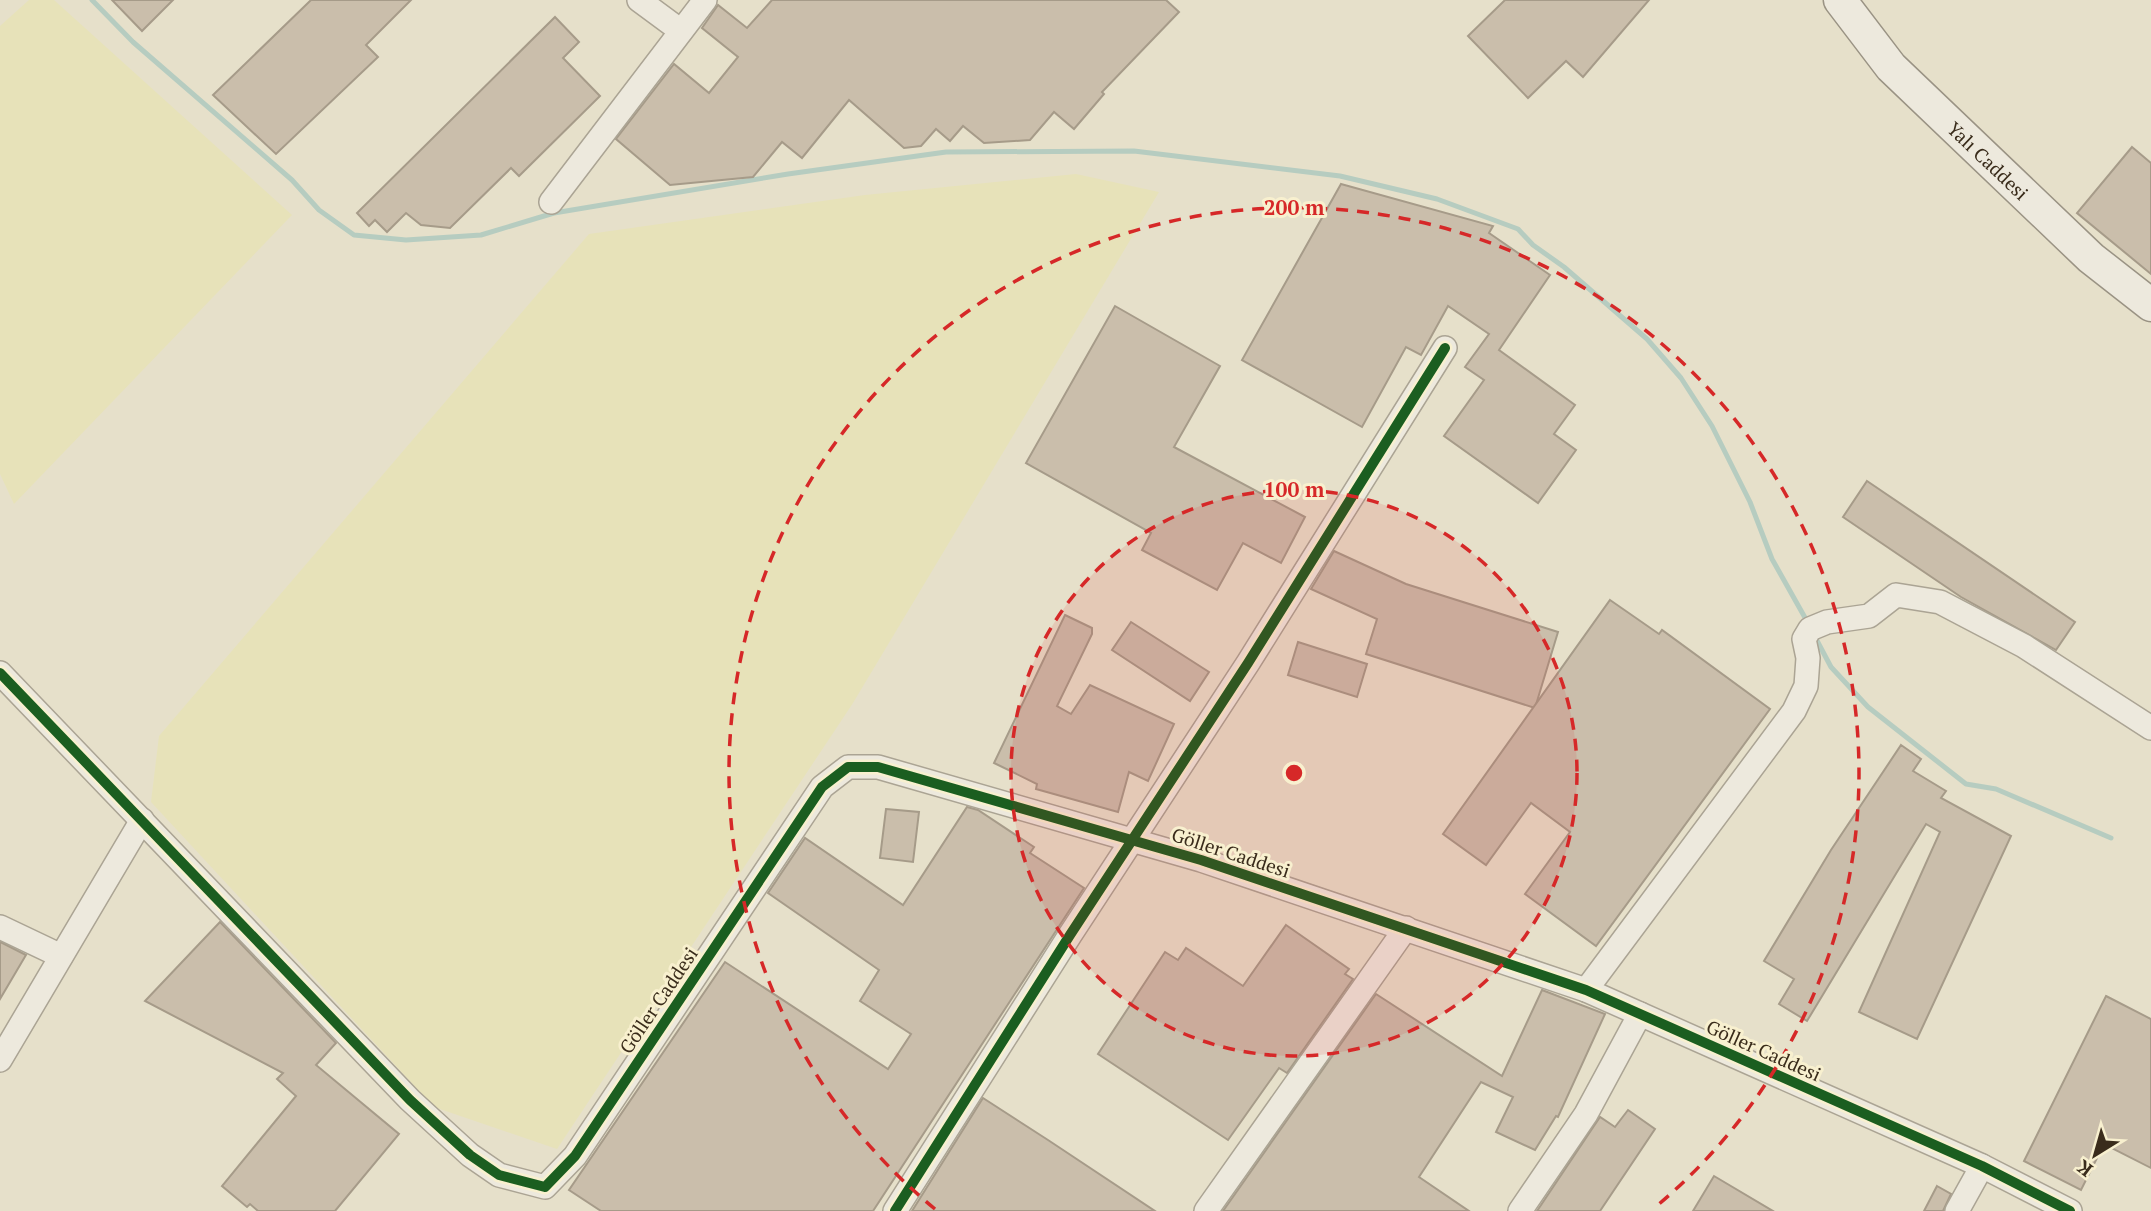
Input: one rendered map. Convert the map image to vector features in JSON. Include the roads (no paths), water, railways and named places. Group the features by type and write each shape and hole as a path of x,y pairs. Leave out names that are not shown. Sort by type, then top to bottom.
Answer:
{"street":[{"path":"639,0 681,31"},
{"path":"551,202 705,0"},
{"name":"Yalı Caddesi","path":"1840,0 1891,67 2091,258 2151,305"},
{"path":"895,1211 1248,663 1445,348"},
{"path":"1586,990 1794,711 1806,686 1808,658 1804,639 1816,626 1869,616 1896,595 1940,602 2024,646 2151,728"},
{"path":"0,673 142,820 0,1059"},
{"name":"Göller Caddesi","path":"142,820 410,1100 470,1155 499,1175 545,1187 575,1156 822,786 848,767 878,768 928,779 1133,840 1406,928 1586,990 1982,1166 2070,1211"},
{"path":"0,927 61,956"},
{"path":"1206,1211 1406,928"},
{"path":"1520,1211 1586,1114 1640,1014"},
{"path":"1957,1211 1982,1166"}],"waterway":[{"path":"92,0 133,42 292,180 319,210 354,235 406,240 481,235 554,213 788,174 946,152 1134,151 1340,176 1437,199 1518,229 1533,245 1564,267 1647,339 1681,378 1712,426 1750,502 1772,559 1808,623"},
{"path":"1814,635 1831,667 1868,707 1966,784 1996,789 2111,838"}]}
